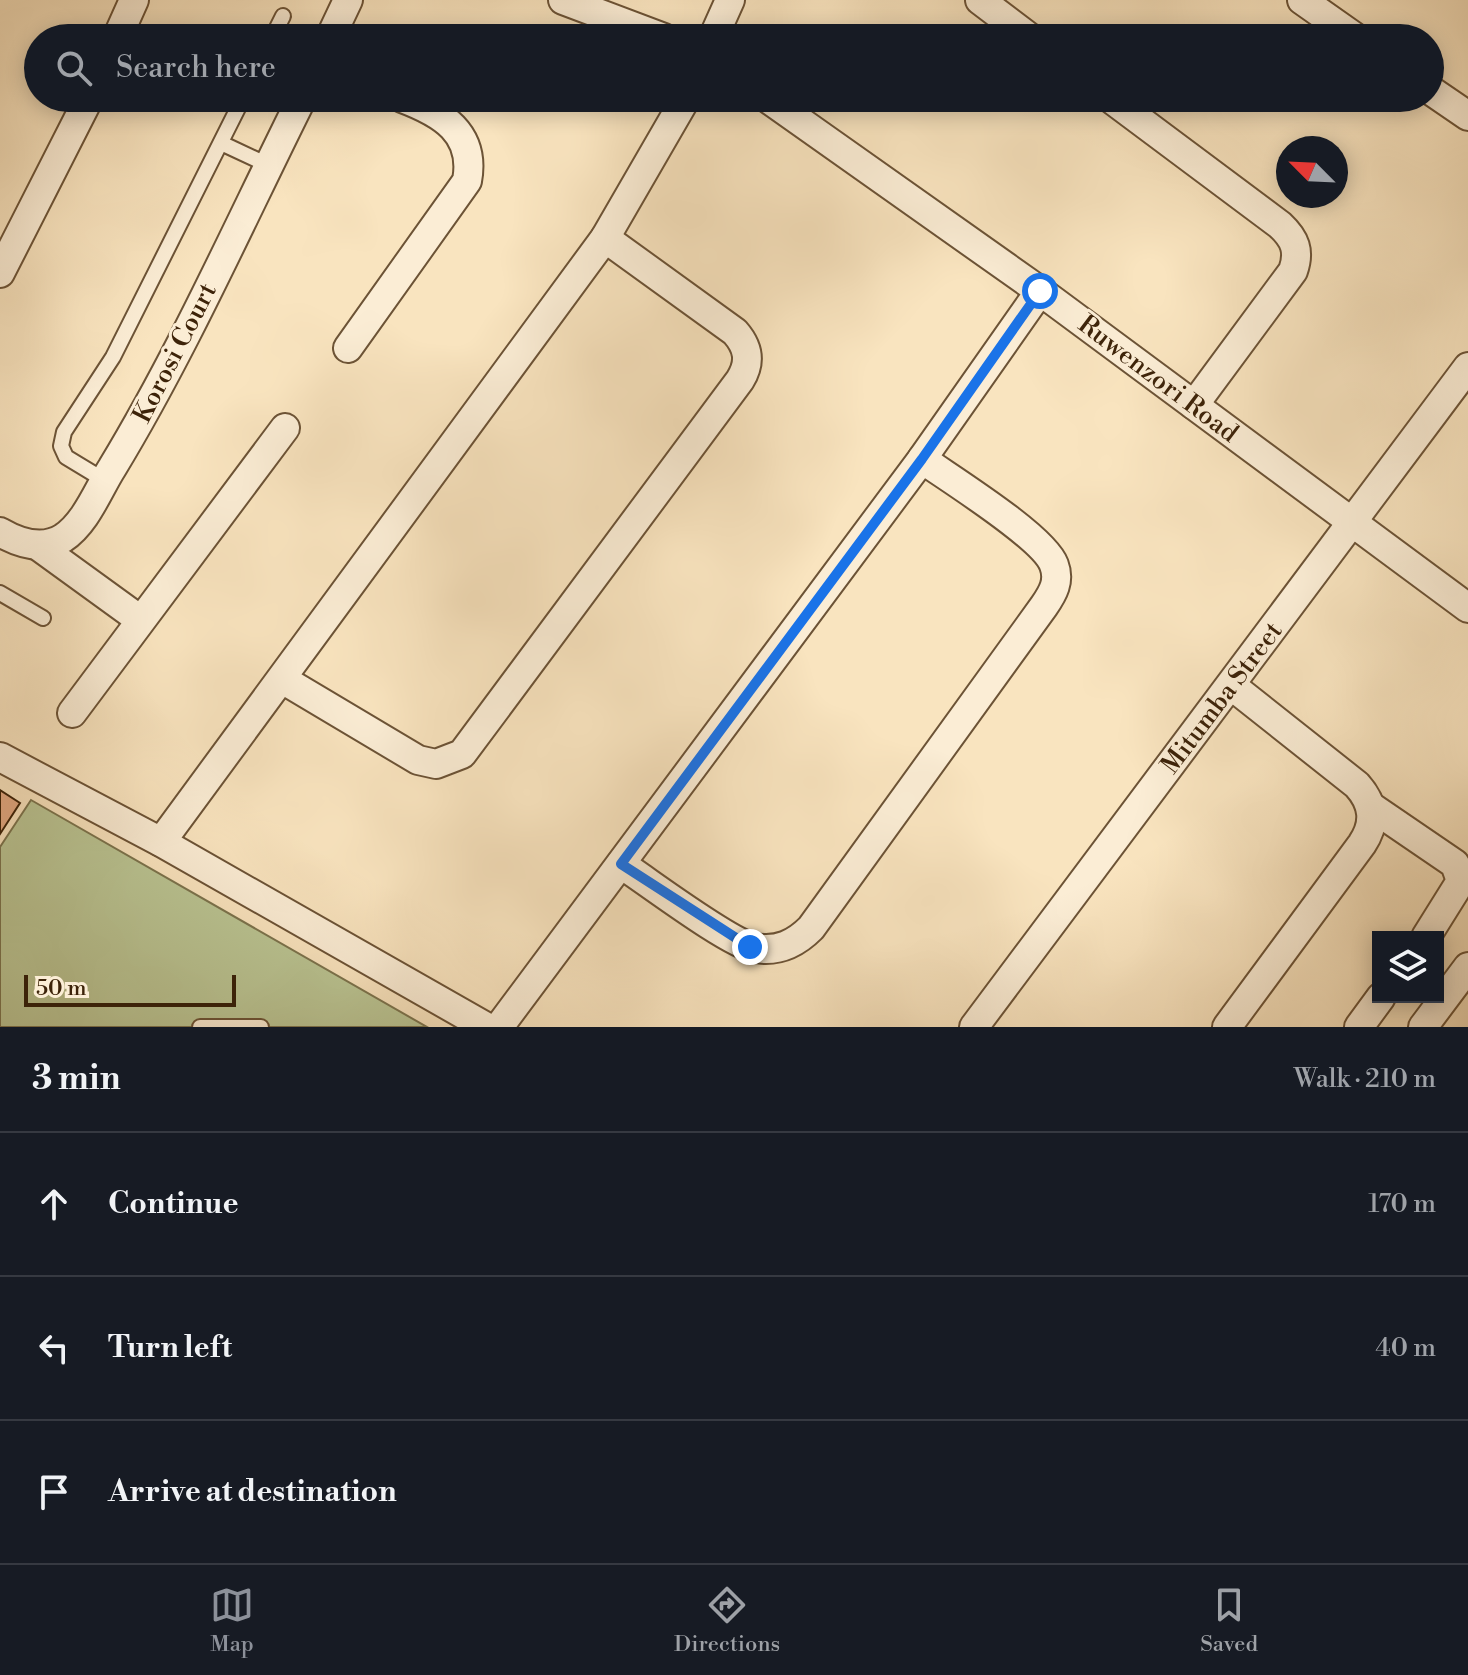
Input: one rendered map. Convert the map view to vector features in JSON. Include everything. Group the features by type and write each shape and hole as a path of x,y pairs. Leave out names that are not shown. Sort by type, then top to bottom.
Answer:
{"street":[{"path":"123,24 134,0"},
{"path":"337,24 348,0"},
{"path":"563,0 627,24"},
{"path":"719,24 730,0"},
{"path":"980,0 1012,24"},
{"path":"1302,0 1336,24"},
{"path":"1444,100 1468,116"},
{"path":"0,273 82,112"},
{"name":"Korosi Court","path":"37,545 60,540 71,532 104,480 161,384 295,112"},
{"path":"348,348 467,181 469,152 464,139 438,112"},
{"path":"161,842 605,238 678,112"},
{"name":"Ruwenzori Road","path":"787,112 1040,291 1468,608"},
{"path":"1129,112 1280,225 1291,236 1296,249 1293,271 1194,405"},
{"path":"282,679 418,760 436,764 462,754 731,393 747,365 746,350 740,337 605,238"},
{"path":"499,1027 922,459 1040,291"},
{"name":"Mitumba Street","path":"974,1027 1468,367"},
{"path":"72,713 139,619 285,428"},
{"path":"621,864 750,947 781,948 792,944 811,928 1056,586 1055,568 1039,545 922,459"},
{"path":"0,532 37,545 139,619"},
{"path":"1232,686 1357,785 1370,806 1455,864 1461,881 1430,931"},
{"path":"0,757 161,842 486,1027"},
{"path":"1230,1026 1362,844 1371,828 1370,806"},
{"path":"1423,1027 1468,967"},
{"path":"1359,1027 1377,1003"}],"lane":[{"path":"279,24 283,16"},
{"path":"104,480 66,457 61,446 64,432 113,357 236,112"},
{"path":"221,143 268,165"},
{"path":"0,593 43,618"},
{"path":"200,1027 261,1027"}],"green space":[{"path":"31,800 427,1027 0,1027 0,847"}],"building":[{"path":"0,790 20,803 0,834"}],"route":[{"path":"750,947 621,864 922,459 1040,291"}]}
